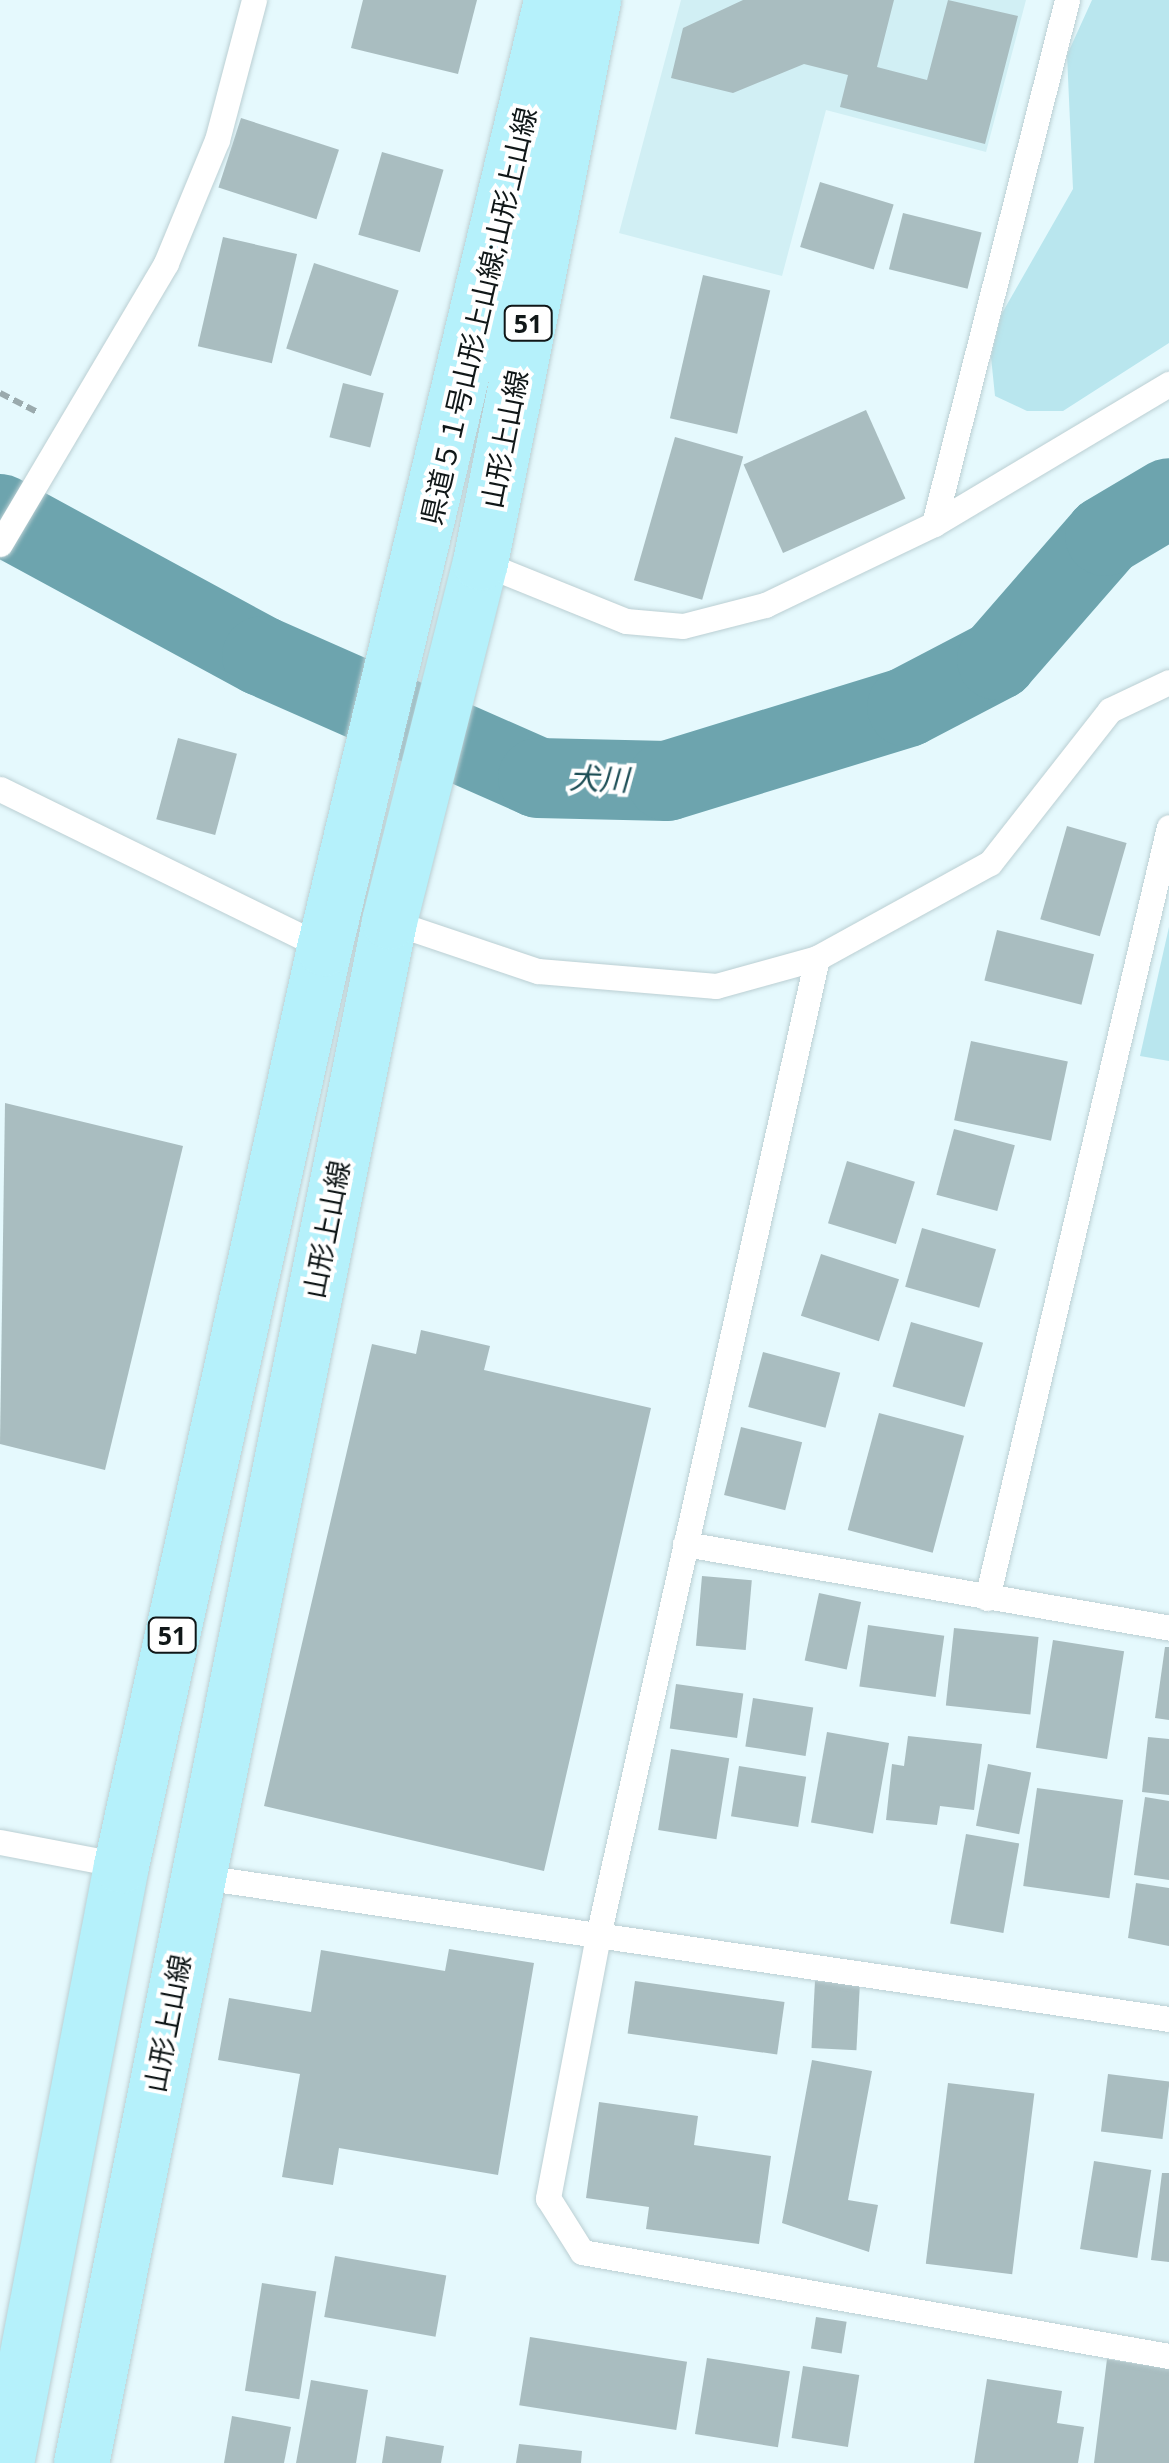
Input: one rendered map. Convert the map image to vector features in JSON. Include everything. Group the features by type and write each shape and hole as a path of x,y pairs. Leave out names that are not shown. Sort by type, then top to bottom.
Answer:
{"main road":[{"name":"県道５１号山形上山線;山形上山線","path":"324,948 404,633 550,0"},
{"name":"山形上山線","path":"81,2463 195,1876 389,921 480,562 592,0"},
{"name":"51","path":"6,2463 122,1865 324,948"}],"lane":[{"path":"0,544 66,425 166,263 218,140 254,0"},
{"path":"934,524 1067,0"},
{"path":"480,562 626,621 684,626 765,605 934,524 1169,384"},
{"path":"389,921 538,971 716,986 818,958 990,862 1110,710 1169,682"},
{"path":"0,789 324,948"},
{"path":"987,1598 1166,874 1169,828"},
{"path":"818,958 597,1942 548,2198 582,2252 1169,2356"},
{"path":"685,1544 1169,1628"},
{"path":"0,1842 122,1865"},
{"path":"195,1876 597,1942 1169,2019"}],"path":[{"path":"0,394 66,425"}],"shaded area":[{"path":"681,0 1026,0 986,152 826,110 782,276 619,233"},
{"path":"1092,0 1169,0 1169,343 1063,411 1027,411 995,396 991,357 1001,315 1073,189 1067,55"},
{"path":"1169,927 1169,1061 1140,1056"}],"building":[{"path":"363,0 477,0 458,74 351,48"},
{"path":"743,0 894,0 877,67 927,80 948,0 1018,16 985,144 840,107 848,75 804,64 733,93 671,78 683,28"},
{"path":"241,118 339,150 316,219 218,187"},
{"path":"382,152 444,170 420,252 358,235"},
{"path":"820,182 894,205 874,270 800,247"},
{"path":"903,213 982,233 968,289 889,269"},
{"path":"223,237 297,254 272,363 198,346"},
{"path":"314,263 399,291 371,376 286,349"},
{"path":"703,275 770,291 737,434 670,418"},
{"path":"343,383 384,393 370,447 329,437"},
{"path":"866,410 905,499 783,553 744,465"},
{"path":"675,437 743,457 702,600 634,580"},
{"path":"178,738 237,754 215,835 156,819"},
{"path":"1067,826 1127,843 1100,936 1040,919"},
{"path":"997,930 1094,954 1081,1005 984,980"},
{"path":"971,1041 1068,1062 1051,1141 954,1120"},
{"path":"5,1103 183,1146 105,1470 0,1444"},
{"path":"954,1129 1015,1145 997,1211 936,1195"},
{"path":"847,1161 915,1182 896,1244 828,1223"},
{"path":"922,1228 996,1249 979,1308 905,1287"},
{"path":"821,1254 899,1279 879,1341 801,1316"},
{"path":"911,1322 983,1343 965,1407 893,1386"},
{"path":"421,1330 490,1346 484,1370 651,1408 544,1871 264,1806 372,1344 416,1354"},
{"path":"763,1352 840,1373 826,1428 748,1407"},
{"path":"879,1413 964,1436 933,1553 848,1530"},
{"path":"741,1427 802,1442 785,1510 724,1495"},
{"path":"702,1576 752,1580 746,1650 696,1646"},
{"path":"819,1593 861,1602 847,1669 805,1660"},
{"path":"868,1625 944,1636 936,1697 859,1686"},
{"path":"954,1628 1039,1637 1030,1714 946,1706"},
{"path":"1053,1640 1124,1651 1107,1759 1036,1748"},
{"path":"1165,1647 1169,1647 1169,1720 1155,1718"},
{"path":"676,1684 743,1693 737,1738 670,1729"},
{"path":"753,1698 813,1708 806,1756 745,1746"},
{"path":"827,1732 889,1743 873,1834 811,1823"},
{"path":"908,1736 982,1744 974,1810 940,1806 937,1825 886,1820 892,1764 904,1766"},
{"path":"1148,1737 1169,1739 1169,1795 1142,1792"},
{"path":"671,1749 729,1758 716,1839 658,1830"},
{"path":"988,1764 1031,1772 1019,1834 976,1826"},
{"path":"739,1766 806,1777 798,1827 731,1816"},
{"path":"1037,1788 1123,1800 1109,1898 1023,1886"},
{"path":"1145,1797 1169,1801 1169,1880 1134,1875"},
{"path":"966,1834 1019,1843 1003,1933 950,1924"},
{"path":"1136,1883 1169,1888 1169,1946 1128,1938"},
{"path":"449,1949 534,1963 498,2175 339,2148 333,2185 282,2177 300,2074 218,2060 229,1998 311,2012 321,1950 445,1971"},
{"path":"635,1981 785,2002 777,2054 628,2033"},
{"path":"815,1981 860,1983 856,2050 811,2048"},
{"path":"812,2060 872,2071 848,2200 878,2205 869,2252 782,2223"},
{"path":"1108,2074 1169,2081 1162,2139 1101,2132"},
{"path":"948,2083 1034,2094 1012,2274 926,2264"},
{"path":"599,2102 698,2116 694,2145 771,2156 759,2244 646,2229 649,2207 586,2198"},
{"path":"1094,2161 1151,2170 1137,2258 1080,2249"},
{"path":"1162,2173 1169,2173 1169,2262 1151,2260"},
{"path":"335,2256 446,2276 436,2337 324,2317"},
{"path":"262,2283 316,2292 299,2399 245,2391"},
{"path":"816,2317 847,2322 842,2353 811,2349"},
{"path":"530,2337 687,2362 676,2430 519,2405"},
{"path":"707,2358 790,2371 778,2447 695,2434"},
{"path":"1107,2359 1169,2369 1169,2463 1094,2463"},
{"path":"803,2366 859,2375 848,2447 792,2438"},
{"path":"987,2379 1062,2391 1057,2423 1084,2427 1078,2463 974,2463"},
{"path":"311,2380 368,2390 356,2463 296,2463"},
{"path":"232,2416 291,2427 284,2463 224,2463"},
{"path":"386,2436 444,2446 441,2463 382,2463"},
{"path":"519,2444 582,2451 581,2463 516,2463"}],"waterway":[{"name":"犬川","path":"0,514 262,656 538,778 667,781 907,707 997,660 1105,536 1169,498"}]}
